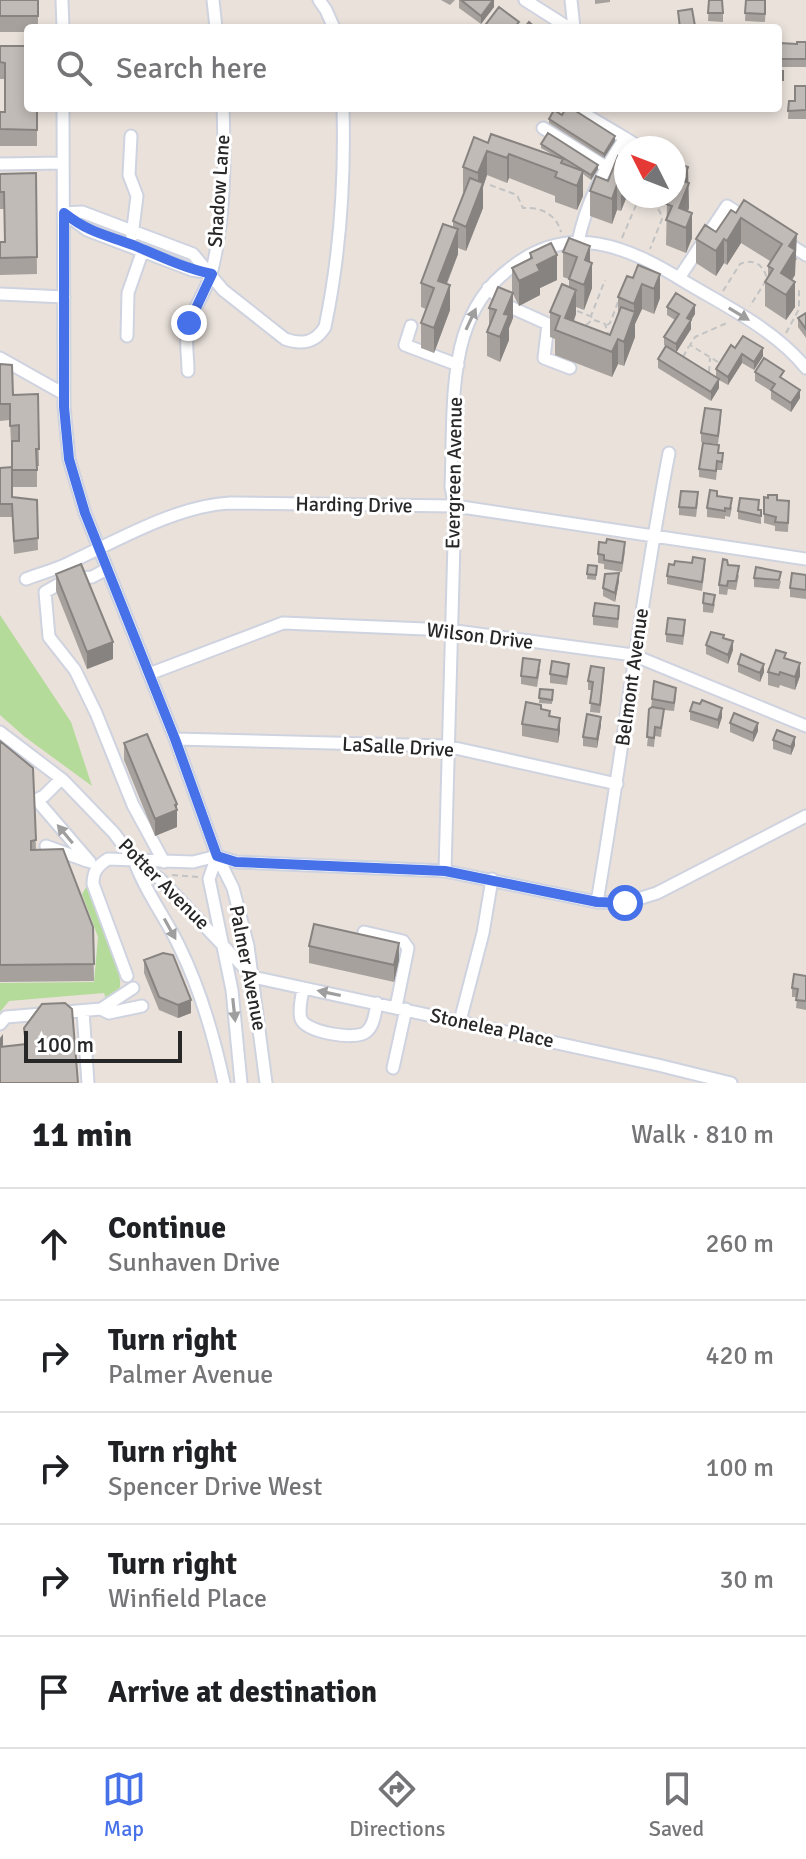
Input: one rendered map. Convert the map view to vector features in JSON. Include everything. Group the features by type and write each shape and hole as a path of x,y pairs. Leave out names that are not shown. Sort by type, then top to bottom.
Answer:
{"street":[{"path":"62,0 63,24"},
{"path":"213,0 216,24"},
{"path":"319,0 332,24"},
{"path":"525,0 564,24"},
{"path":"571,0 571,24"},
{"name":"Palmer Avenue","path":"63,112 64,394 69,459 85,513 175,739 217,856 233,888 253,977 266,1083"},
{"name":"Shadow Lane","path":"188,371 189,323 212,274 224,173 223,112"},
{"path":"64,213 82,212 193,254 223,290 285,339 312,341 325,327 337,265 345,161 343,112"},
{"path":"581,112 622,136"},
{"path":"543,128 606,167"},
{"path":"131,136 129,175 137,196 131,244"},
{"path":"578,242 591,197 614,155"},
{"path":"0,164 63,163"},
{"path":"676,276 727,206 766,230"},
{"path":"64,213 87,230 131,244 192,270 212,274"},
{"path":"779,238 806,255"},
{"name":"Evergreen Avenue","path":"445,871 449,630 455,506 451,487 458,365 464,335 488,288 518,261 540,249 571,241 630,252 765,330 787,347 806,368"},
{"path":"127,336 128,293 143,250"},
{"path":"488,288 508,306 548,324 544,358 570,368"},
{"path":"0,294 64,297"},
{"path":"411,326 405,345 458,365"},
{"path":"0,358 64,394"},
{"name":"Belmont Avenue","path":"597,902 617,784 633,655 669,453"},
{"name":"Harding Drive","path":"26,579 211,504 455,506 806,559"},
{"path":"107,569 92,577 68,579 45,592 49,637 75,670 133,805 164,862"},
{"name":"Wilson Drive","path":"149,674 283,623 449,630 633,655 806,726"},
{"name":"Potter Avenue","path":"0,732 61,779 114,833 134,860 160,879 253,977"},
{"name":"LaSalle Drive","path":"175,739 446,746 617,784"},
{"path":"61,779 38,803 94,864 93,884 127,976"},
{"path":"46,846 94,864 108,859 193,862 217,856 236,862 445,871 597,902 625,903 657,893 806,816"},
{"name":"Palmer Avenue","path":"217,856 209,879 232,990 241,1083"},
{"path":"134,860 142,882 180,947 195,982 208,1017 224,1083"},
{"path":"460,1021 483,933 492,879"},
{"path":"364,932 403,941 408,948 393,1068"},
{"name":"Stonelea Place","path":"253,977 731,1083"},
{"path":"0,1024 6,1017 101,1009 133,988"},
{"path":"303,988 302,1022 308,1028 346,1036 364,1034 372,1025 377,1003"},
{"path":"101,1009 109,1013 142,1006"},
{"path":"83,1011 88,1083"}],"path":[{"path":"490,185 517,195 523,208 532,207 549,214 561,232"},
{"path":"622,238 632,209 649,202 658,209 662,219 650,249"},
{"path":"722,292 740,264 750,261 759,265 767,279 748,308"},
{"path":"584,330 605,280"},
{"path":"786,334 799,309 799,289"},
{"path":"606,325 610,323 619,299"},
{"path":"568,308 606,325"},
{"path":"683,357 695,337 729,322"},
{"path":"606,325 606,341"},
{"path":"690,345 718,362"},
{"path":"708,374 710,357"},
{"path":"167,875 202,877"}],"green space":[{"path":"0,615 71,722 92,786 0,715"},
{"path":"87,886 119,974 119,990 106,999 104,993 9,1001 0,1012 0,983 94,982 98,937 82,894"}],"building":[{"path":"0,0 38,0 38,16 0,16"},
{"path":"461,0 493,0 481,16"},
{"path":"709,0 722,0 723,13 708,13"},
{"path":"746,0 765,0 765,14 745,13"},
{"path":"499,7 519,22 517,24 486,24"},
{"path":"692,9 695,24 680,24 678,11"},
{"path":"806,42 806,59 782,59 782,43"},
{"path":"0,46 24,46 24,112 37,112 37,130 0,129 0,112 5,112 5,63 0,62"},
{"path":"795,86 806,86 806,110 788,111 789,101 795,101"},
{"path":"553,112 562,115 564,112 577,112 615,136 604,154 549,119"},
{"path":"548,133 598,165 591,175 541,144"},
{"path":"491,134 563,159 561,163 583,171 577,186 555,177 557,172 509,154 507,158 487,151 478,173 463,167 474,137 488,143"},
{"path":"614,166 612,199 590,191 596,176 608,181"},
{"path":"36,173 37,257 0,258 0,242 5,242 4,192 0,192 0,174"},
{"path":"470,178 483,183 466,227 453,221"},
{"path":"744,200 797,234 789,246 795,250 781,273 795,282 786,295 765,282 773,269 768,266 782,244 741,218 727,241 724,239 716,251 696,239 705,225 716,232 731,210 736,213"},
{"path":"671,208 692,213 686,228 666,220"},
{"path":"443,224 458,229 438,281 450,285 434,328 421,323 434,288 421,283"},
{"path":"569,238 590,246 585,260 592,263 584,285 569,279 577,257 563,252"},
{"path":"551,243 557,255 537,265 540,271 519,281 512,268 532,258 530,253"},
{"path":"638,265 660,274 654,289 642,284 634,304 618,297 627,276 633,278"},
{"path":"562,284 576,290 565,318 610,335 621,307 635,312 624,342 618,339 612,352 555,330 560,316 550,312"},
{"path":"498,287 513,293 504,314 509,315 500,337 487,332 496,310 489,308"},
{"path":"676,293 695,305 687,318 691,320 676,344 664,337 679,314 667,307"},
{"path":"806,313 806,329 798,318"},
{"path":"743,336 763,348 754,362 742,354 728,377 716,369 731,345 735,348"},
{"path":"666,346 719,379 711,392 658,359"},
{"path":"764,358 784,371 780,377 800,390 791,403 771,390 775,384 755,372"},
{"path":"0,364 12,365 13,395 38,394 37,470 12,470 12,441 19,441 19,425 10,426 10,404 0,404"},
{"path":"705,408 721,410 718,436 701,433"},
{"path":"703,443 719,445 718,453 723,453 722,462 717,461 716,471 699,469"},
{"path":"12,467 12,497 37,500 38,538 14,541 12,504 0,504 0,468"},
{"path":"710,490 717,491 717,496 732,498 730,509 707,508"},
{"path":"681,491 698,492 696,508 679,507"},
{"path":"768,495 777,495 777,500 789,501 788,523 775,522 776,517 764,514 764,497 768,498"},
{"path":"740,498 759,500 761,516 738,511"},
{"path":"607,539 625,542 622,563 604,560 604,555 598,554 599,542 606,543"},
{"path":"693,557 705,559 702,582 667,576 669,564 674,565 675,561 692,563"},
{"path":"723,559 727,560 728,565 739,566 736,581 728,581 727,586 719,585"},
{"path":"81,564 113,642 87,652 56,574"},
{"path":"588,565 597,566 596,575 587,574"},
{"path":"756,567 781,572 779,580 754,578"},
{"path":"619,573 615,593 603,588 605,574"},
{"path":"792,573 806,575 806,590 790,588"},
{"path":"704,593 715,595 713,605 703,603"},
{"path":"595,603 619,606 618,619 593,616"},
{"path":"668,618 685,620 683,636 666,634"},
{"path":"711,632 733,641 728,655 706,645"},
{"path":"776,650 786,653 784,658 800,663 795,677 768,672"},
{"path":"741,654 764,664 760,673 738,664"},
{"path":"523,658 540,660 537,678 521,676"},
{"path":"552,661 569,664 567,677 550,674"},
{"path":"591,666 604,668 600,705 590,703 593,682 588,681"},
{"path":"654,681 676,688 674,703 652,699"},
{"path":"540,689 553,690 552,700 539,698"},
{"path":"702,700 722,708 718,720 690,711 693,702 700,704"},
{"path":"526,702 541,705 541,709 550,711 549,716 560,718 558,730 522,724"},
{"path":"649,709 664,709 661,728 655,727 654,738 647,737"},
{"path":"734,713 758,723 753,733 730,723"},
{"path":"587,714 601,717 597,739 583,737"},
{"path":"777,730 795,737 791,747 773,740"},
{"path":"147,734 177,804 177,810 155,819 124,743"},
{"path":"0,741 33,768 36,840 31,841 31,850 63,849 93,927 94,964 0,965"},
{"path":"314,924 399,943 394,965 309,946"},
{"path":"163,953 173,955 191,1000 178,1005 159,997 144,960"},
{"path":"794,974 806,976 806,1001 796,1000 798,989 792,988"},
{"path":"65,1003 72,1009 78,1083 0,1083 0,1047 26,1044 24,1028 42,1004"}],"route":[{"path":"189,323 212,274 192,270 131,244 87,230 64,213 64,407 75,485 175,739 217,856 236,862 445,871 597,902 625,903"}]}
